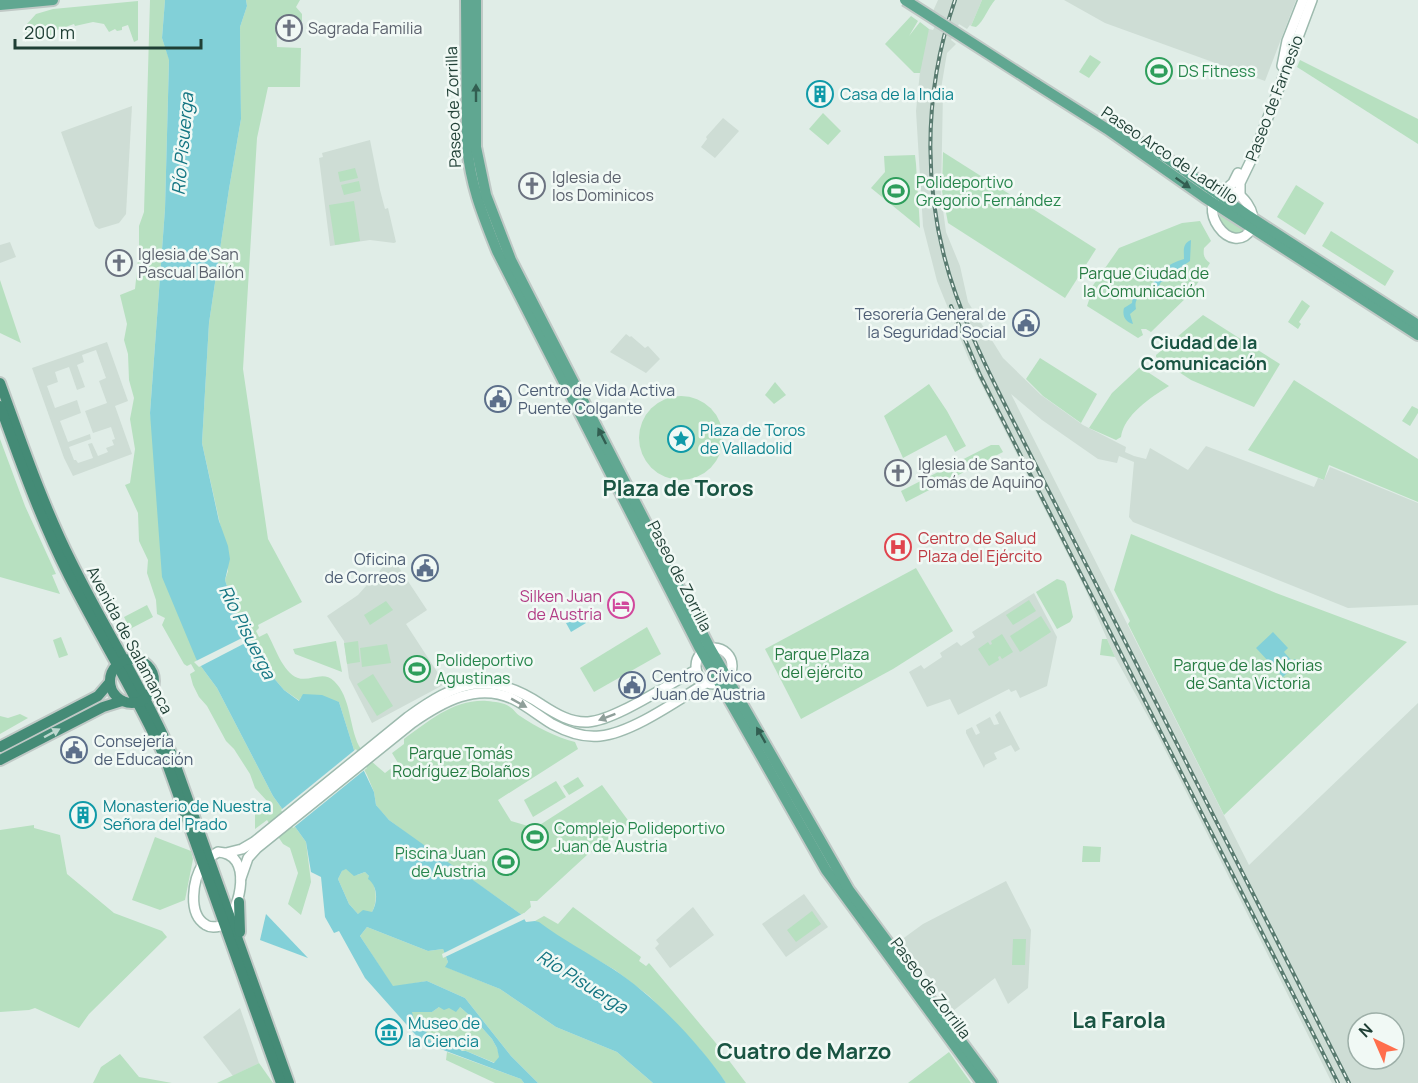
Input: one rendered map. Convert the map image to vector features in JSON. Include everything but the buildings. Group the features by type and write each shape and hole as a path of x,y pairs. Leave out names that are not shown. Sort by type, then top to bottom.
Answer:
{"highway":[{"name":"Avenida de Salamanca","path":"0,383 39,491 56,530 87,586 116,670"},
{"name":"Avenida de Salamanca","path":"0,406 26,480 49,534 103,637 116,670 142,701 206,860 281,1083"},
{"path":"0,747 98,696 116,670 130,659 142,662 153,674 153,686 142,701 122,701 100,708 0,760"},
{"path":"116,670 114,694 122,701"},
{"path":"238,902 242,947"},
{"name":"Avenida de Salamanca","path":"228,921 242,947 290,1083"}],"main road":[{"path":"0,5 53,0"},
{"name":"Paseo de Zorrilla","path":"466,0 467,146 475,195 502,261 724,681 849,890 992,1083"},
{"name":"Paseo de Zorrilla","path":"476,0 476,147 480,173 495,221 511,260 706,650"},
{"name":"Paseo Arco de Ladrillo","path":"905,0 1038,82"},
{"name":"Paseo Arco de Ladrillo","path":"915,0 1107,129 1219,196 1253,224 1418,335"},
{"name":"Paseo de Farnesio","path":"1219,196 1233,183 1250,150 1283,65 1287,41 1303,0"},
{"name":"Paseo de Farnesio","path":"1240,196 1240,183 1255,152 1312,0"},
{"path":"1233,192 1240,196 1251,209 1253,224 1243,238 1231,239 1221,231 1213,217 1212,209 1219,196 1233,192"},
{"name":"Paseo Arco de Ladrillo","path":"1253,224 1418,325"},
{"path":"706,650 696,661 699,677 706,684"},
{"path":"260,841 248,858 241,878 238,902 228,921 216,927 207,926 194,905 196,884 206,860 218,852 226,853 242,849 260,841 425,705 450,691 472,684 489,682 513,689 560,716 580,722 589,722 609,718 696,670"},
{"path":"390,736 447,701 465,695 489,693 514,699 566,731 588,736 603,736 618,733 706,684 724,681"},
{"name":"Paseo de Zorrilla","path":"724,681 833,881 982,1083"},
{"path":"226,853 234,860 241,878"}],"shaded area":[{"path":"938,0 982,0 971,26 967,29 959,24 951,40 956,44 947,53 941,89 943,92 941,195 946,232 960,266 968,302 1003,358 1041,395 1083,425 1126,447 1125,452 1134,456 1146,459 1150,448 1188,470 1206,446 1314,487 1318,478 1323,480 1325,478 1330,467 1418,503 1418,605 1348,608 1133,522 1129,517 1134,462 1119,456 1117,463 1098,459 1042,420 1011,394 1249,865 1418,703 1418,1083 1332,1083 1152,724 1115,657 1085,589 969,360 937,281 923,226 916,111 923,42 929,29 933,30 936,24 929,20"},
{"path":"1064,0 1296,0 1265,81 1105,23"},
{"path":"132,106 126,214 119,223 99,229 95,226 61,132"},
{"path":"723,118 739,131 715,158 701,147 706,137"},
{"path":"370,140 380,190 385,209 388,208 396,242 370,240 330,246 319,158 323,157 322,153"},
{"path":"10,242 16,257 0,263 0,245"},
{"path":"626,334 645,348 648,346 660,359 646,373 610,352"},
{"path":"107,342 128,401 115,406 132,454 73,476 64,458 32,368","holes":["96,350 106,378 99,381 107,403 85,411 93,433 111,427 115,439 112,440 114,445 106,448 108,452 98,456 92,443 88,444 93,458 78,463 74,460 69,447 91,439 90,434 68,442 60,421 81,413 77,400 55,408 47,386 58,382 55,372 69,367 77,390 85,387 77,365 84,362 82,355"]},
{"path":"392,557 427,610 406,624 445,684 372,723 349,678 344,641 327,616 358,595"},
{"path":"1034,593 1057,637 1047,686 1020,698 1016,690 1011,692 1009,689 958,715 950,699 927,707 909,672 921,665 924,669 942,657 940,653 957,642 961,646 975,637 972,632"},
{"path":"1000,711 1020,749 1015,752 1011,745 994,753 997,759 985,765 984,768 966,730 972,727 976,735 980,733 976,725 990,717 994,725 999,724 995,715"},
{"path":"1006,881 1031,930 1028,988 1008,1004 995,978 953,1011 901,940 923,924"},
{"path":"804,894 828,927 786,957 762,924"},
{"path":"693,907 714,935 670,968 655,948 659,944 656,940"},
{"path":"240,1008 259,1063 233,1076 203,1037"}],"green space":[{"path":"150,0 165,0 162,38 169,59 165,209 150,413 197,661 217,688 273,796 306,842 311,882 301,915 288,904 298,873 290,848 283,844 267,820 255,829 255,808 267,801 255,788 250,774 199,697 190,674 195,671 191,664 187,666 184,664 162,625 165,618 157,614 156,600 147,573 148,560 139,541 138,513 125,485 130,483 135,449 130,419 134,398 129,380 128,354 124,340 127,324 120,295 135,289 139,226 144,212"},
{"name":"Parque Tomás Rodríguez Bolaños","path":"246,0 300,0 296,7 302,14 302,22 276,21 277,47 301,48 300,87 268,87 257,138 243,369 268,539 302,602 258,625 259,628 256,631 259,637 267,633 283,665 292,675 303,679 325,676 334,681 344,695 359,746 385,773 398,763 392,753 404,744 404,739 453,707 475,701 505,704 539,728 575,742 578,749 498,800 511,821 535,828 602,785 630,823 587,855 537,901 530,901 531,907 522,915 425,847 389,820 380,810 376,805 374,792 367,775 354,750 339,702 301,697 300,701 284,690 272,676 237,618 225,580 228,571 222,533 202,443 209,323 241,119 240,27 247,6"},
{"path":"982,0 995,0 979,24 976,27 971,26"},
{"path":"138,1 138,40 134,42 128,25 122,27 122,30 115,29 109,32 104,24 93,22 75,26 74,24 54,31 56,35 50,38 47,33 28,40 26,35 27,24 36,14 53,9"},
{"path":"911,16 918,21 909,36 920,22 929,29 920,73 914,73 885,44"},
{"path":"1090,55 1101,62 1089,78 1079,72"},
{"path":"1300,60 1418,119 1418,144 1297,67"},
{"path":"823,113 841,131 828,145 809,129"},
{"path":"943,152 1096,249 1065,298 948,223 942,191"},
{"name":"Polideportivo Gregorio Fernández","path":"915,155 920,228 871,188 885,172 884,156"},
{"path":"355,168 358,178 340,182 338,172"},
{"path":"359,181 361,191 344,195 341,185"},
{"path":"1296,185 1324,203 1305,235 1277,217"},
{"path":"354,201 360,241 335,245 329,205"},
{"path":"1220,213 1245,230 1238,235 1227,230 1222,224"},
{"name":"Parque Ciudad de la Comunicación","path":"1200,221 1211,241 1204,248 1205,258 1210,263 1192,292 1151,332 1141,329 1143,335 1138,338 1087,306 1089,300 1087,294 1119,248 1182,223"},
{"path":"1331,231 1394,271 1385,286 1322,246"},
{"path":"0,280 21,343 0,333"},
{"path":"1302,300 1310,306 1299,322 1301,324 1298,329 1288,322"},
{"path":"1203,315 1280,364 1254,407 1191,380 1156,357"},
{"path":"1040,358 1097,394 1081,423 1043,396 1026,379"},
{"path":"1140,367 1169,386 1133,414 1127,421 1121,437 1116,440 1089,428 1112,393"},
{"path":"1294,380 1418,459 1418,502 1329,465 1324,480 1248,450"},
{"path":"775,382 786,395 774,404 765,395"},
{"path":"929,384 966,446 955,452 946,435 903,458 884,416"},
{"name":"Plaza de Toros de Valladolid","path":"681,396 697,399 711,408 720,422 723,438 720,454 711,468 697,477 681,480 665,477 651,468 642,454 639,438 642,422 651,408 665,399"},
{"path":"1412,406 1418,409 1418,413 1410,426 1402,421"},
{"path":"0,439 25,506 56,574 52,575 60,594 0,577"},
{"path":"991,445 999,445 1003,452 906,502 901,491"},
{"name":"Parque de las Norias de Santa Victoria","path":"1131,534 1276,593 1407,642 1224,815 1128,624 1130,621 1114,590"},
{"name":"Parque Plaza del ejército","path":"916,568 953,631 893,669 801,719 765,649"},
{"path":"1057,579 1066,584 1073,617 1070,622 1057,629 1036,592"},
{"path":"1029,600 1036,611 1013,625 1006,615"},
{"path":"386,601 393,610 370,625 364,615"},
{"path":"147,605 153,617 130,629 124,617"},
{"path":"1041,616 1051,632 1020,652 1010,636"},
{"path":"647,627 661,654 594,692 580,668"},
{"path":"1002,634 1013,652 1002,659 998,657 999,660 989,666 978,649 988,642 992,644 991,641"},
{"path":"61,637 68,655 59,658 53,640"},
{"path":"1102,639 1107,639 1115,657 1100,655"},
{"path":"336,641 342,672 295,654 293,649"},
{"path":"358,641 360,662 347,664 344,643"},
{"path":"387,644 391,663 362,667 360,648"},
{"path":"373,674 393,706 377,716 357,684"},
{"path":"20,714 28,718 0,734 0,716 8,718"},
{"path":"578,777 584,786 569,795 563,786"},
{"path":"556,781 566,797 533,817 524,800"},
{"path":"34,825 34,828 60,835 67,874 114,913 162,931 167,937 89,1014 79,1028 35,1008 0,1012 0,830"},
{"path":"155,837 191,851 193,859 185,900 160,910 132,900"},
{"path":"1083,846 1101,847 1100,862 1082,862"},
{"path":"346,868 357,875 365,872 372,880 376,896 372,912 358,914 349,904 338,879"},
{"path":"573,907 641,957 639,961 646,966 649,963 746,1083 726,1083 700,1049 649,996 615,970 535,921 544,916 558,924"},
{"path":"812,911 821,924 796,942 787,930"},
{"path":"367,927 428,951 443,949 448,962 446,967 500,989 556,1027 617,1052 653,1083 538,1083 511,1056 465,998 427,981 393,987 360,936"},
{"path":"1013,939 1026,939 1025,965 1012,965"},
{"path":"439,1007 460,1007 476,1021 497,1048 500,1057 495,1063 466,1051 448,1048 441,1040 431,1041 426,1037 426,1031 415,1023 411,1012 432,1012"},
{"path":"447,1052 521,1079 524,1083 495,1083 446,1060"},
{"path":"949,1052 971,1083 908,1083"},
{"path":"120,1054 139,1077 172,1083 93,1083 101,1067"},
{"path":"259,1063 273,1083 217,1083"}],"water":[{"name":"Río Pisuerga","path":"165,0 246,0 247,6 240,27 241,119 209,323 202,443 219,521 228,546 230,559 225,580 237,618 272,676 284,690 299,701 303,694 322,695 339,702 354,750 374,792 376,805 389,820 522,915 526,922 539,922 613,969 644,992 675,1021 716,1068 726,1083 653,1083 617,1052 556,1027 500,989 445,967 448,962 443,949 428,951 367,927 360,936 393,986 427,981 465,998 511,1056 538,1083 524,1083 521,1079 422,1042 365,978 339,931 334,933 325,917 321,877 311,872 306,842 273,796 217,688 197,661 162,577 150,413 165,209 169,60 162,38","holes":["346,869 354,876 365,872 369,876 368,879 374,886 376,894 372,912 363,910 358,914 349,904 338,879 342,871","439,1007 444,1010 449,1008 456,1012 460,1007 476,1021 497,1048 499,1057 494,1063 458,1048 448,1048 441,1040 431,1041 426,1037 427,1027 423,1023 415,1023 412,1012 432,1012"]},
{"path":"1191,240 1190,261 1175,271 1169,280 1161,282 1153,298 1146,295 1139,297 1136,309 1130,314 1133,324 1128,322 1123,311 1132,303 1133,295 1141,290 1150,291 1155,279 1163,270 1184,259 1185,245"},
{"path":"581,614 586,623 571,632 566,623"},
{"path":"1273,632 1288,648 1284,652 1292,661 1295,659 1298,662 1283,677 1256,648"},
{"name":"Piscina Juan de Austria","path":"500,849 520,864 511,876 491,861"},
{"path":"266,914 308,958 260,940"}],"pier":[{"path":"250,634 253,639 199,667 194,662"},
{"path":"356,749 367,768 293,828 281,810"},
{"path":"524,913 527,918 443,958 442,954"}],"railway":[{"path":"955,0 936,73 930,148 937,222 956,295 973,338 1003,401 1349,1083"},
{"path":"951,306 980,375 1338,1083"}],"place":[{"name":"Sagrada Familia","path":"289,28"},
{"name":"DS Fitness","path":"1159,71"},
{"name":"Casa de la India","path":"820,94"},
{"name":"Iglesia de los Dominicos","path":"532,186"},
{"name":"Polideportivo Gregorio Fernández","path":"896,191"},
{"name":"Iglesia de San Pascual Bailón","path":"119,263"},
{"name":"Tesorería General de la Seguridad Social","path":"1026,323"},
{"name":"Centro de Vida Activa Puente Colgante","path":"498,399"},
{"name":"Plaza de Toros de Valladolid","path":"681,439"},
{"name":"Iglesia de Santo Tomás de Aquino","path":"898,473"},
{"name":"Centro de Salud Plaza del Ejército","path":"898,547"},
{"name":"Oficina de Correos","path":"425,568"},
{"name":"Silken Juan de Austria","path":"621,605"},
{"name":"Polideportivo Agustinas","path":"417,669"},
{"name":"Centro Cívico Juan de Austria","path":"632,685"},
{"name":"Consejería de Educación","path":"74,750"},
{"name":"Monasterio de Nuestra Señora del Prado","path":"83,815"},
{"name":"Complejo Polideportivo Juan de Austria","path":"535,837"},
{"name":"Piscina Juan de Austria","path":"506,862"},
{"name":"Museo de la Ciencia","path":"389,1032"}],"district":[{"name":"Ciudad de la Comunicación","path":"1204,353"},
{"name":"Plaza de Toros","path":"678,488"},
{"name":"La Farola","path":"1119,1020"},
{"name":"Cuatro de Marzo","path":"804,1051"}]}
